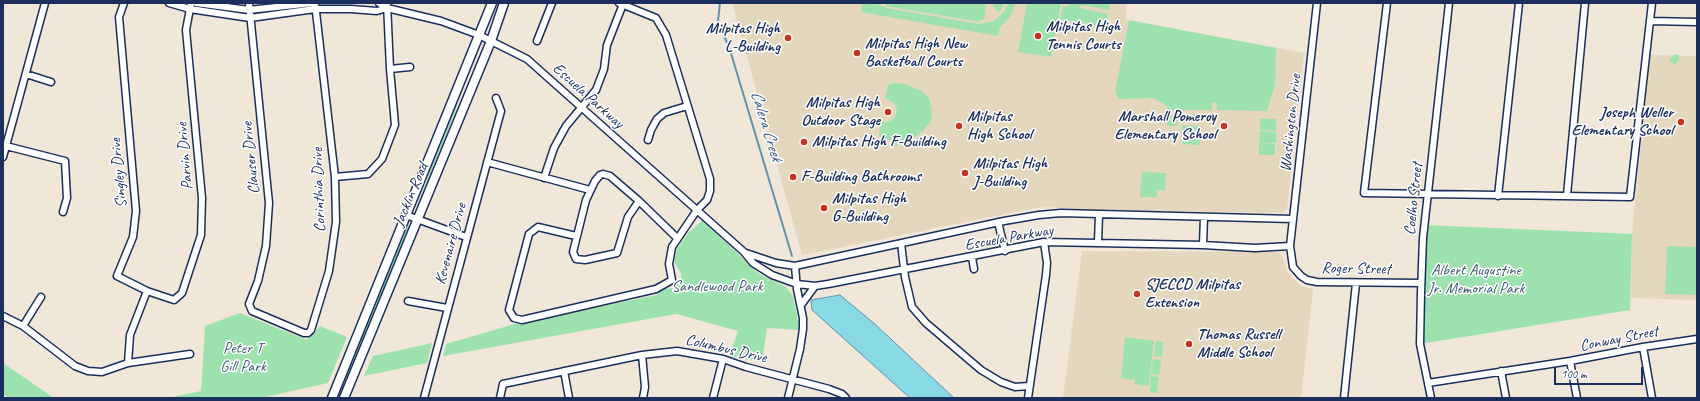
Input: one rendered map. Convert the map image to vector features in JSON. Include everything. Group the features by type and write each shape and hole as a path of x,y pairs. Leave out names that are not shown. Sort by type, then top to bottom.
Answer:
{"main road":[{"name":"Jacklin Road","path":"332,398 492,3"},
{"name":"Jacklin Road","path":"344,398 416,218 491,41 504,3"}],"street":[{"path":"3,157 44,3"},
{"name":"Singley Drive","path":"124,3 119,17 136,211 133,237 117,276 147,291 174,300"},
{"name":"Escuela Parkway","path":"169,3 250,18 314,5"},
{"name":"Escuela Parkway","path":"196,3 249,6 314,5 377,11 387,5"},
{"name":"Escuela Parkway","path":"379,3 441,21 479,35 527,59 580,108 744,252 758,267 772,275 797,284 815,286 1005,251 1044,242 1098,242 1255,248 1290,246"},
{"path":"537,41 552,3"},
{"name":"Washington Drive","path":"1290,246 1317,3"},
{"path":"1387,3 1364,193 1630,197 1652,3"},
{"name":"Coelho Street","path":"1431,398 1420,344 1423,238 1449,3"},
{"path":"1498,196 1519,3"},
{"path":"1567,195 1585,3"},
{"path":"544,178 554,148 563,131 596,90 604,69 607,45 621,4 656,18 666,35 710,179 709,195 707,200 697,210 672,247 669,264 672,280 656,289 522,320 514,318 509,310 529,234 538,227 576,236"},
{"name":"Corinthia Drive","path":"250,308 252,311 304,333 308,333 312,330 329,271 336,222 335,177 314,5"},
{"path":"335,177 368,174 382,159 395,125 390,69 387,5"},
{"name":"Parvin Drive","path":"174,300 182,293 201,235 202,198 186,30 191,6"},
{"name":"Clauser Drive","path":"249,6 269,203 266,246 258,281 249,304 250,308"},
{"path":"1650,21 1697,22"},
{"path":"390,69 410,67"},
{"path":"26,74 51,82"},
{"name":"Kevenaire Drive","path":"424,398 501,111 496,98"},
{"path":"648,140 657,119 664,113 687,106"},
{"path":"6,146 65,161 67,198 63,212"},
{"path":"487,162 590,190"},
{"path":"638,201 628,217 617,253 585,260 576,259 572,252 576,236 590,190 600,175 607,174 638,201 678,238"},
{"name":"Escuela Parkway","path":"744,252 776,263 795,266 998,222 1061,213 1293,219"},
{"path":"406,215 466,237"},
{"path":"1098,242 1099,215"},
{"path":"1203,245 1204,217"},
{"path":"998,222 1005,251"},
{"path":"901,242 912,307 926,323 981,370 1001,382 1015,387 1029,386"},
{"path":"1028,398 1046,275 1047,263 1044,242"},
{"name":"Roger Street","path":"1290,246 1294,267 1298,274 1305,279 1317,282 1421,283"},
{"path":"972,257 974,269"},
{"path":"788,398 803,329 795,266"},
{"path":"1344,398 1356,283"},
{"path":"801,305 815,286"},
{"path":"128,363 130,336 147,291"},
{"path":"23,326 41,297"},
{"path":"408,301 447,308"},
{"path":"3,316 23,326 75,366 88,371 102,372 128,363 190,354"},
{"name":"Conway Street","path":"1428,383 1570,361 1643,347 1697,339"},
{"path":"1643,347 1652,398"},
{"name":"Columbus Drive","path":"500,398 504,384 642,355 677,351 723,359 829,389 842,394 846,398"},
{"path":"642,355 645,387 644,398"},
{"path":"713,398 723,359"},
{"path":"1570,361 1577,398"},
{"path":"564,371 569,398"},
{"path":"1501,371 1506,398"}],"shaded area":[{"name":"Milpitas High School","path":"732,3 1127,3 1125,20 1304,53 1287,209 1282,213 1095,210 1047,207 1030,209 802,255"},
{"path":"1650,55 1697,56 1697,300 1631,298 1632,234"},
{"name":"Thomas Russell Middle School","path":"1082,251 1278,252 1282,256 1288,273 1293,279 1301,286 1313,289 1301,398 1063,398"}],"green space":[{"path":"862,3 876,3 887,8 979,24 994,21 1004,12 1008,4 1004,3 1016,3 1010,17 1000,27 998,36 861,12"},
{"path":"886,3 986,3 984,20 981,19 980,22 886,6"},
{"path":"992,3 1004,3 1000,12 994,8"},
{"name":"Milpitas High Tennis Courts","path":"1027,3 1061,3 1051,57 1018,52"},
{"path":"1069,3 1110,3 1109,10 1081,5 1080,8 1108,14 1106,27 1060,19 1063,6 1068,7"},
{"path":"1129,20 1276,48 1275,84 1267,111 1217,110 1217,103 1212,103 1212,110 1168,110 1166,105 1153,98 1119,99 1115,92"},
{"path":"1674,54 1679,55 1679,61 1674,64 1669,61"},
{"path":"893,83 905,84 922,91 929,98 932,112 931,121 923,131 911,140 895,146 895,141 883,139 879,136 881,122 891,121 896,115 897,108 894,103 885,98 888,85"},
{"path":"461,89 455,113 417,207 433,160"},
{"path":"1167,116 1177,116 1177,126 1167,126"},
{"path":"1260,119 1276,119 1276,131 1260,130"},
{"path":"1182,125 1200,126 1200,145 1182,144"},
{"path":"1260,131 1276,132 1276,143 1259,143"},
{"path":"1259,143 1275,144 1275,155 1259,155"},
{"path":"1142,172 1166,173 1165,190 1157,190 1157,197 1140,197"},
{"name":"Sandlewood Park","path":"703,220 759,274 786,287 793,296 800,330 767,328 762,362 729,356 738,331 676,314 443,356 446,344 518,323 657,295 662,289 673,288 681,281 681,273 674,262 677,249 689,232"},
{"name":"Albert Augustine Jr. Memorial Park","path":"1425,225 1632,234 1630,310 1420,344"},
{"path":"406,226 409,226 409,229 340,398 336,398"},
{"path":"1667,246 1697,247 1697,295 1665,294"},
{"name":"Peter T Gill Park","path":"240,313 307,340 320,326 347,337 328,383 261,398 168,398 201,391 205,326"},
{"path":"1125,337 1154,341 1149,386 1135,384 1135,380 1121,378"},
{"path":"1156,341 1163,342 1162,357 1154,356"},
{"path":"432,343 427,363 364,376 373,356"},
{"path":"1153,359 1161,360 1159,375 1151,374"},
{"path":"3,363 54,398 9,398 3,394"},
{"path":"1151,376 1159,377 1157,393 1150,392"}],"water":[{"path":"840,295 876,325 954,398 910,398 812,310 811,300"}],"waterway":[{"name":"Calera Creek","path":"720,3 718,21 730,50 792,256"}],"place":[{"name":"Milpitas High Tennis Courts","path":"1038,36"},
{"name":"Milpitas High L-Building","path":"788,38"},
{"name":"Milpitas High New Basketball Courts","path":"857,53"},
{"name":"Milpitas High Outdoor Stage","path":"888,112"},
{"name":"Joseph Weller Elementary School","path":"1681,122"},
{"name":"Milpitas High School","path":"959,126"},
{"name":"Marshall Pomeroy Elementary School","path":"1224,126"},
{"name":"Milpitas High F-Building","path":"804,142"},
{"name":"Milpitas High J-Building","path":"965,173"},
{"name":"F-Building Bathrooms","path":"793,177"},
{"name":"Milpitas High G-Building","path":"824,208"},
{"name":"SJECCD Milpitas Extension","path":"1137,294"},
{"name":"Thomas Russell Middle School","path":"1189,344"}]}
